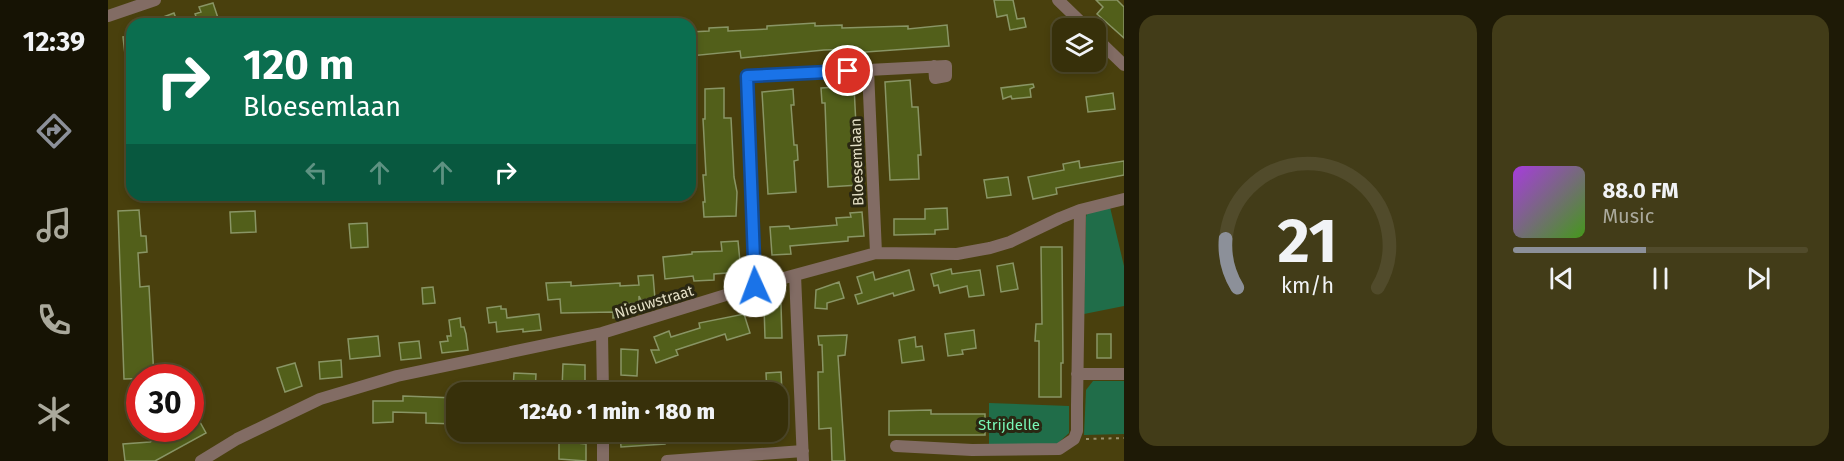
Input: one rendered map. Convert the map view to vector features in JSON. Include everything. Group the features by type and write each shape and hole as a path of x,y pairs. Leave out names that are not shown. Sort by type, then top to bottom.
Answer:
{"street":[{"path":"108,16 155,0"},
{"path":"1058,0 1077,18"},
{"path":"1106,48 1124,65"},
{"path":"755,286 747,76 868,70 946,66 946,76 935,78 934,66"},
{"name":"Bloesemlaan","path":"868,70 876,254"},
{"name":"Nieuwstraat","path":"201,461 237,439 320,399 397,376 602,333 755,286 876,254 957,254 990,248 1010,242 1080,210 1124,199"},
{"path":"896,446 972,456 1059,449 1074,439 1077,431 1080,210"},
{"path":"667,461 803,456 795,275"},
{"path":"602,333 603,382"},
{"path":"1077,374 1124,374"},
{"path":"603,442 603,461"}],"path":[{"path":"1074,439 1124,438"}],"green space":[{"path":"1110,207 1124,266 1124,306 1084,314 1086,217 1087,213"},
{"path":"1093,381 1124,381 1124,434 1084,435 1086,390"},
{"name":"Strijdelle","path":"989,403 1069,406 1069,433 1057,444 989,445"}],"building":[{"path":"994,0 1013,0 1017,19 1024,18 1026,27 1010,30 1007,15 997,17"},
{"path":"1096,0 1117,0 1124,7 1124,38 1106,22 1106,18 1102,18 1097,14 1103,7"},
{"path":"213,3 218,18 197,18 195,14 201,12 199,7"},
{"path":"174,13 176,18 160,18"},
{"path":"815,23 815,26 842,25 842,28 908,26 908,29 947,25 949,46 852,53 851,49 824,50 741,58 740,51 696,55 696,32 728,27 728,31 767,29 767,26"},
{"path":"123,37 126,37 126,63"},
{"path":"910,80 912,107 918,107 921,155 918,155 919,179 890,180 885,82"},
{"path":"1033,84 1034,87 1030,89 1031,97 1012,99 1011,96 1003,99 1001,88"},
{"path":"854,86 859,185 828,187 825,103 822,103 821,88"},
{"path":"724,88 724,118 731,118 737,192 736,216 704,217 705,89"},
{"path":"793,89 794,105 791,105 794,145 797,145 798,160 794,161 796,192 768,194 762,92"},
{"path":"1113,93 1115,109 1088,112 1086,97"},
{"path":"1079,161 1080,168 1124,161 1124,175 1056,188 1057,194 1033,199 1028,177 1064,170 1063,164"},
{"path":"1008,177 1011,195 987,198 984,180"},
{"path":"947,208 948,229 935,230 935,234 894,235 894,219 925,219 925,209"},
{"path":"139,210 141,236 146,236 147,252 138,253 140,287 149,286 153,364 126,364 126,379 124,379 118,211"},
{"path":"255,211 256,232 231,233 230,212"},
{"path":"862,212 864,236 848,237 848,241 790,246 791,254 772,255 770,227 789,226 790,229 837,225 836,218 851,217 850,213"},
{"path":"367,223 368,247 351,248 349,224"},
{"path":"738,241 741,272 714,274 714,280 694,281 693,276 665,279 663,257 692,254 692,252 722,251 721,242"},
{"path":"1041,247 1062,247 1061,397 1039,397 1039,341 1035,341 1036,324 1042,324"},
{"path":"1013,263 1018,289 1001,292 997,266"},
{"path":"951,269 952,274 980,270 984,295 969,297 967,286 940,293 938,285 934,286 931,274"},
{"path":"909,270 914,290 894,296 893,293 858,304 855,295 862,293 857,277 873,272 875,280"},
{"path":"653,275 655,299 641,300 639,296 639,303 622,304 623,317 613,318 613,312 561,313 560,299 548,300 546,283 571,282 571,286 620,283 620,286 639,285 638,276"},
{"path":"839,282 844,298 827,303 827,309 815,308 816,290"},
{"path":"433,287 435,303 423,304 422,288"},
{"path":"781,304 782,338 765,338 764,305"},
{"path":"501,306 501,309 506,309 507,318 539,314 541,330 523,332 523,329 497,332 496,322 489,323 487,308"},
{"path":"744,314 750,333 727,340 725,334 676,350 678,355 656,363 651,350 659,350 654,337 669,331 671,337 700,328 699,323"},
{"path":"460,318 461,327 464,327 466,334 468,350 442,353 440,342 448,341 447,336 451,336 449,320"},
{"path":"974,330 976,348 962,350 963,354 948,356 945,334"},
{"path":"1097,334 1111,334 1111,358 1097,358"},
{"path":"847,335 845,355 838,356 845,461 832,461 831,428 819,429 818,372 823,372 822,345 819,345 818,336"},
{"path":"378,336 380,356 350,359 348,339"},
{"path":"915,337 916,347 922,346 924,360 902,363 899,340"},
{"path":"419,341 421,358 401,360 399,343"},
{"path":"621,349 638,350 637,376 621,375"},
{"path":"341,360 342,377 320,379 319,362"},
{"path":"295,363 302,386 285,392 277,368"},
{"path":"563,364 585,365 585,382 562,382"},
{"path":"781,372 781,382 766,382 766,373"},
{"path":"514,373 536,374 536,382 513,382"},
{"path":"403,396 446,398 446,424 426,423 426,413 393,412 393,422 373,423 373,401 403,401"},
{"path":"931,410 931,414 985,414 985,435 889,435 889,411"},
{"path":"190,442 155,461 125,461 123,444"},
{"path":"559,442 586,444 586,461 559,459"},
{"path":"621,442 665,442 665,444 621,447"}],"route":[{"path":"755,286 747,76 848,71"}]}
